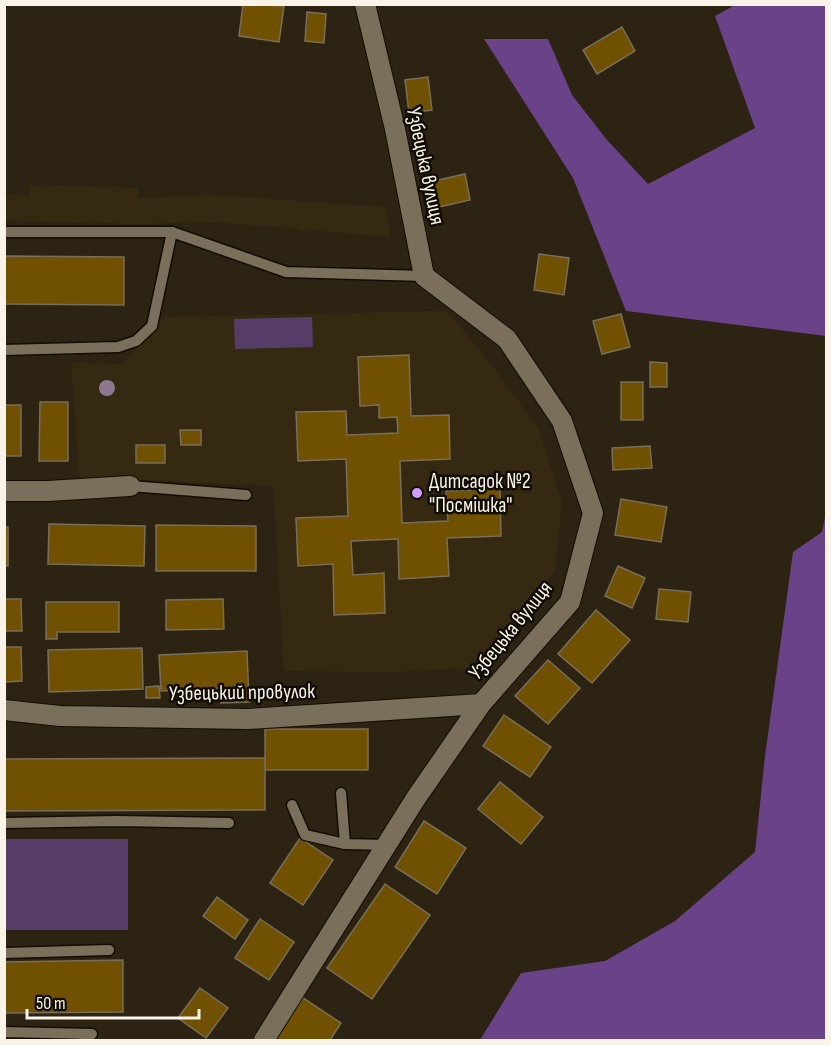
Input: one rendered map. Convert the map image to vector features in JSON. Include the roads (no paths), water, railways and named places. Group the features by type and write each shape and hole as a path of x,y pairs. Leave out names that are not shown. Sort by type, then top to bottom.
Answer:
{"street":[{"name":"Узбецька вулиця","path":"264,1041 416,798 481,704 570,602 593,513 562,420 507,339 424,276 395,129 365,4"},
{"path":"4,491 130,486"},
{"name":"Узбецький провулок","path":"4,710 60,716 248,719 481,704"}],"lane":[{"path":"4,232 172,232 286,273 424,276"},
{"path":"4,350 118,347 136,341 152,326 172,232"},
{"path":"130,486 246,495"},
{"path":"341,794 345,844"},
{"path":"292,805 305,835 345,844 386,845"},
{"path":"4,823 117,821 229,823"},
{"path":"4,953 109,950"},
{"path":"4,1032 92,1034 84,1041"}],"place":[{"name":"Дитсадок №2 \"Посмішка\"","path":"417,493"}]}
